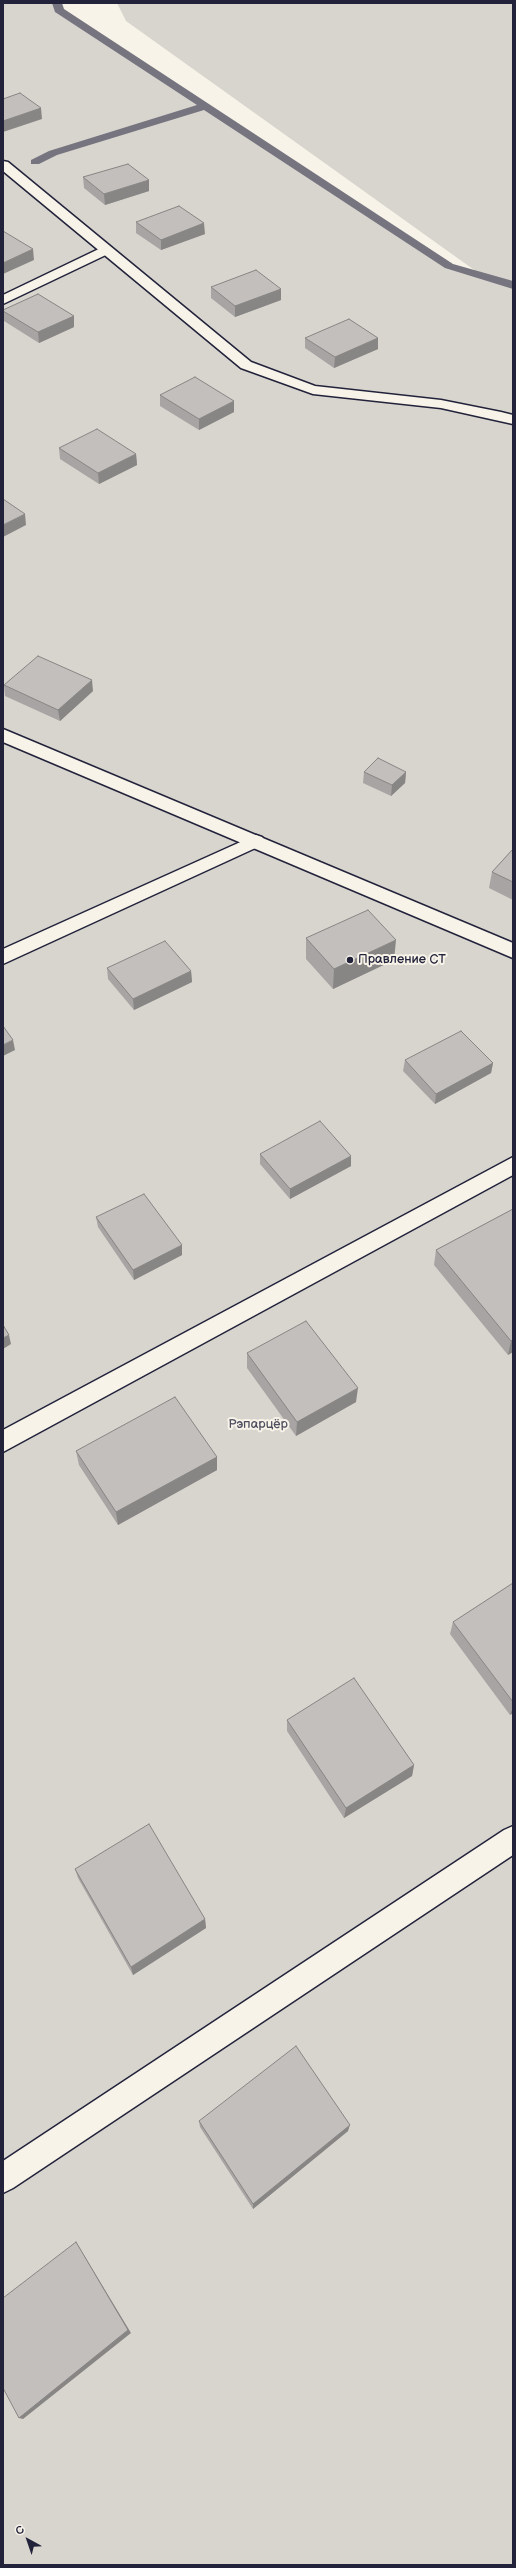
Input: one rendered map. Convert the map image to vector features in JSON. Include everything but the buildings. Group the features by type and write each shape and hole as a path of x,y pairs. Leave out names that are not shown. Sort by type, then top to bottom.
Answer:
{"street":[{"path":"3,165 246,365 313,390 441,404 501,416 513,420"},
{"path":"3,300 105,250"},
{"path":"3,735 513,951"},
{"path":"3,957 256,841"},
{"path":"3,1442 513,1165"},
{"path":"3,2178 513,1839"}],"green space":[{"name":"Рэпарцёр","path":"3,3 57,3 59,10 449,266 484,277 126,21 117,3 513,3 513,284 509,284 513,285 513,2565 3,2565"}],"waterway":[{"path":"57,3 59,10 205,106"},
{"path":"35,162 53,153 205,106"},
{"path":"205,106 449,266 513,285"}],"place":[{"name":"Правление СТ","path":"350,960"}]}
